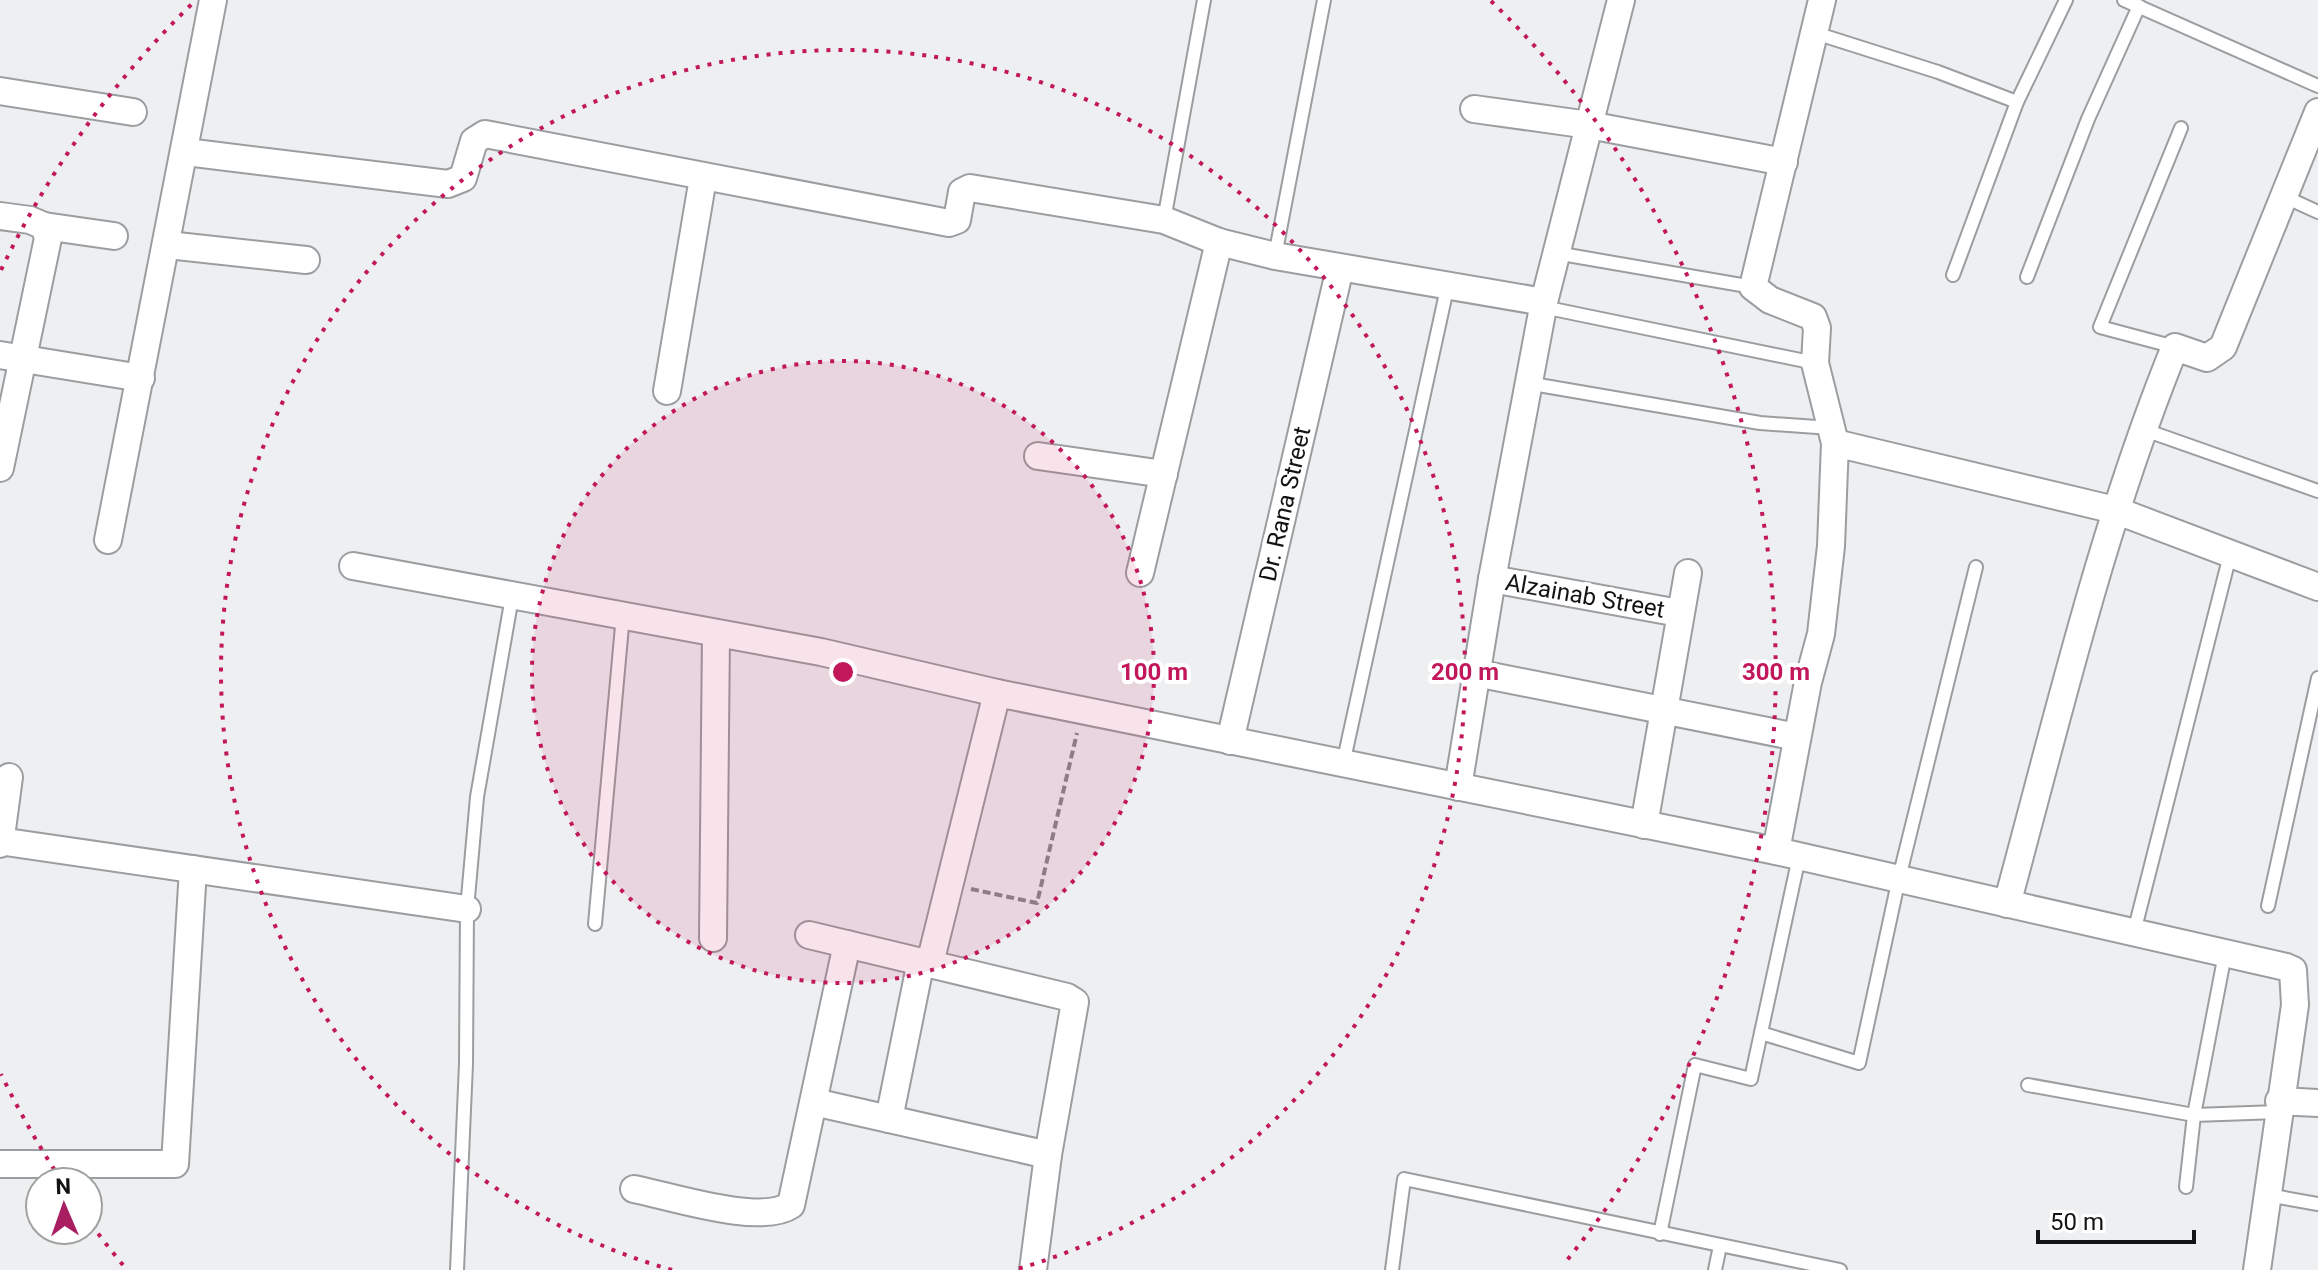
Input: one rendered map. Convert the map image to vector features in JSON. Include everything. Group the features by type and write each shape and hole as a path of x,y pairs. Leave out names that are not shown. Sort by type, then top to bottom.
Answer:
{"street":[{"path":"108,540 168,245 213,0"},
{"path":"1458,787 1492,579 1543,305 1621,0"},
{"path":"1788,854 1797,737 1821,634 1831,546 1833,435 1815,363 1817,328 1813,317 1770,300 1753,287 1822,0"},
{"path":"0,91 133,112"},
{"path":"1474,109 1589,125 1784,162"},
{"path":"2007,904 2115,510 2142,429 2175,347 2207,358 2223,347 2318,112"},
{"path":"186,152 448,184 463,178 474,141 485,134 949,223 957,220 962,192 970,188 1164,220 1219,242 1275,256 1448,284 1543,305"},
{"path":"667,391 703,178"},
{"path":"0,216 114,236"},
{"path":"0,468 11,357 48,238 44,226"},
{"path":"1140,573 1219,242"},
{"path":"168,245 306,260"},
{"name":"Dr. Rana Street","path":"1230,741 1340,268"},
{"path":"11,357 141,378"},
{"path":"1833,435 2115,510 2318,587"},
{"path":"1038,456 1164,474"},
{"path":"353,566 821,652 1082,711 1788,854 2293,970 2307,1006 2279,1106 2257,1270"},
{"path":"1644,825 1688,573"},
{"name":"Alzainab Street","path":"1492,579 1679,613"},
{"path":"713,938 716,633"},
{"path":"1476,673 1797,737"},
{"path":"889,1119 925,962 949,884 997,693"},
{"path":"4,776 0,842 467,909"},
{"path":"0,1164 175,1164 193,869"},
{"path":"809,935 1075,1002 1048,1155 1033,1270"},
{"path":"634,1189 737,1210 782,1211 791,1205 847,944"},
{"path":"814,1102 1048,1155"},
{"path":"2279,1106 2318,1103"}],"lane":[{"path":"1164,220 1204,0"},
{"path":"1275,256 1324,0"},
{"path":"1953,275 2017,102 2066,0"},
{"path":"2124,0 2318,86"},
{"path":"2027,277 2088,119 2139,6"},
{"path":"1812,32 1938,72 2017,102"},
{"path":"2175,347 2100,327 2181,128"},
{"path":"2283,196 2318,212"},
{"path":"1556,253 1753,287"},
{"path":"1343,764 1448,284"},
{"path":"1543,305 1815,363"},
{"path":"1527,383 1833,435"},
{"path":"2142,429 2318,491"},
{"path":"2134,932 2230,555"},
{"path":"1761,1033 1859,1063 1899,878 1976,567"},
{"path":"457,1270 466,1064 467,909 477,797 512,597"},
{"path":"595,924 623,615"},
{"path":"2268,906 2318,678"},
{"path":"1660,1234 1695,1065 1751,1079 1761,1033 1788,854"},
{"path":"2186,1187 2194,1115 2225,954"},
{"path":"2028,1085 2194,1115 2279,1106"},
{"path":"1392,1270 1404,1179 1840,1270"},
{"path":"2267,1195 2318,1204"},
{"path":"1715,1270 1720,1246"}],"path":[{"path":"949,884 1037,903 1082,711"}]}
